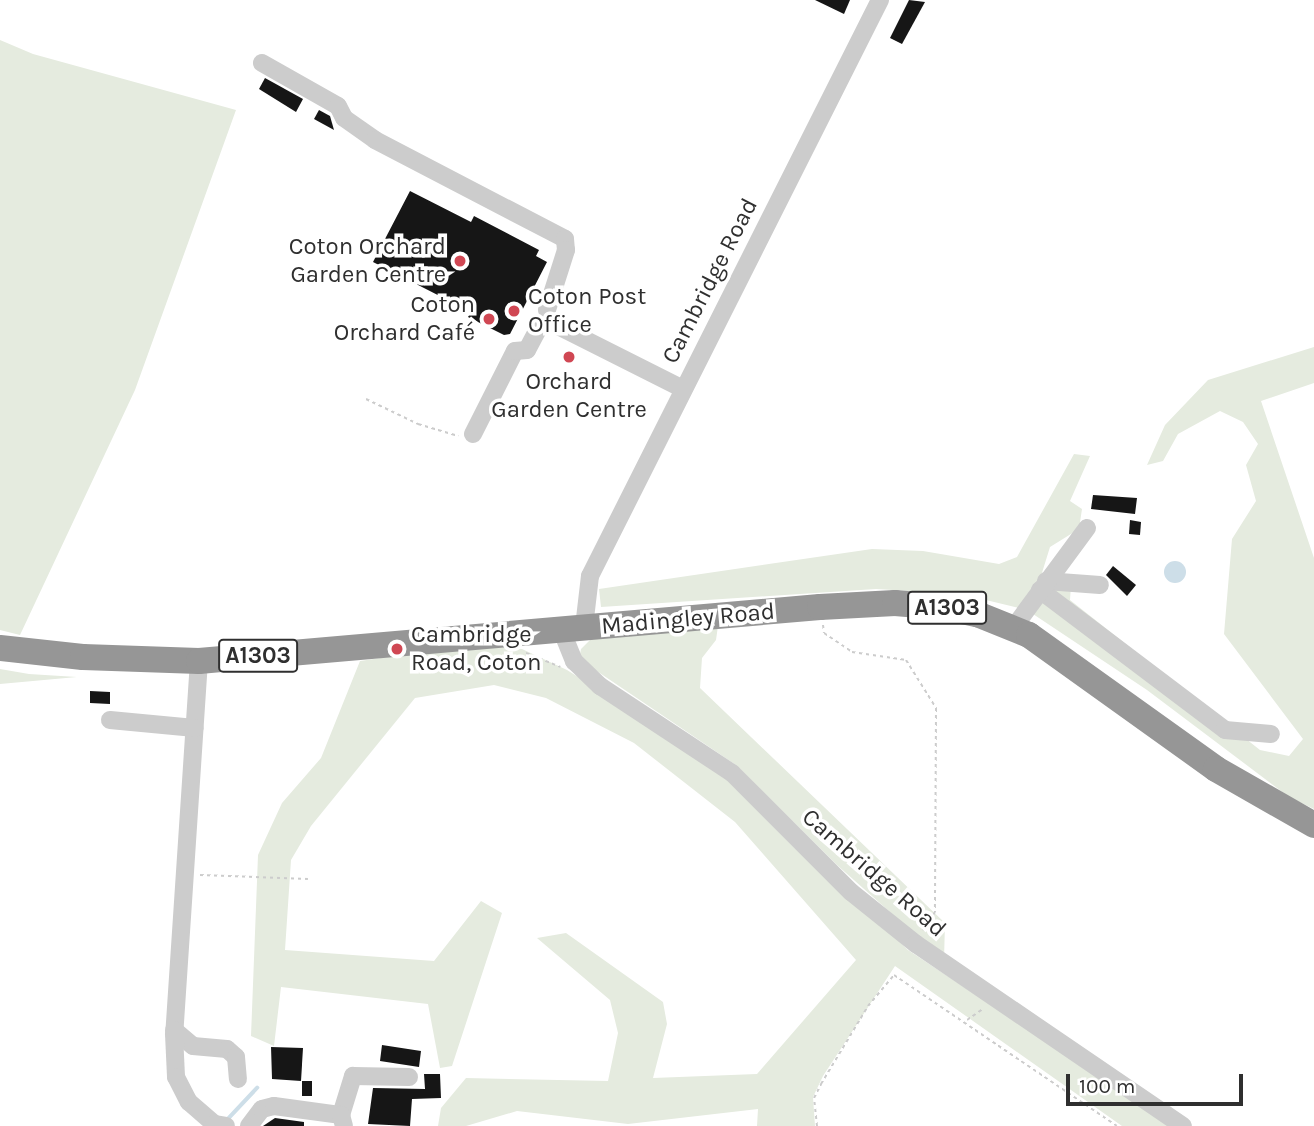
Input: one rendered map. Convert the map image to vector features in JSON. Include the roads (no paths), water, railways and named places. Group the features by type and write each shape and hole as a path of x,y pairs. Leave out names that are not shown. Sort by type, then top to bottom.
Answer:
{"highway":[{"name":"Madingley Road","path":"0,648 83,657 199,661 820,607 895,603 943,607 1014,627 1061,654 1244,788 1314,825"}],"street":[{"name":"Cambridge Road","path":"880,0 590,576 573,628 574,661 600,686 722,765 851,892 915,943 1183,1126"},
{"path":"262,63 338,106 345,118 398,153 565,239 566,250 548,322 527,350 515,351 473,434"},
{"path":"548,322 616,366 647,369 682,389"},
{"path":"1014,627 1087,528"},
{"path":"1043,586 1100,585"},
{"path":"1043,586 1225,730 1271,734"},
{"path":"199,661 187,874 174,1030 176,1077 189,1102 214,1124 226,1126"},
{"path":"110,720 195,728"},
{"path":"174,1030 193,1046 227,1049 236,1058 238,1079"},
{"path":"249,1126 262,1109 274,1106 342,1121 353,1076 409,1077"}],"waterway":[{"path":"227,1120 257,1088"}],"place":[{"name":"Coton Orchard Garden Centre","path":"460,261"},
{"name":"Coton Post Office","path":"514,311"},
{"name":"Coton Orchard Café","path":"489,319"},
{"name":"Orchard Garden Centre","path":"569,357"},
{"name":"Cambridge Road, Coton","path":"397,649"}]}
